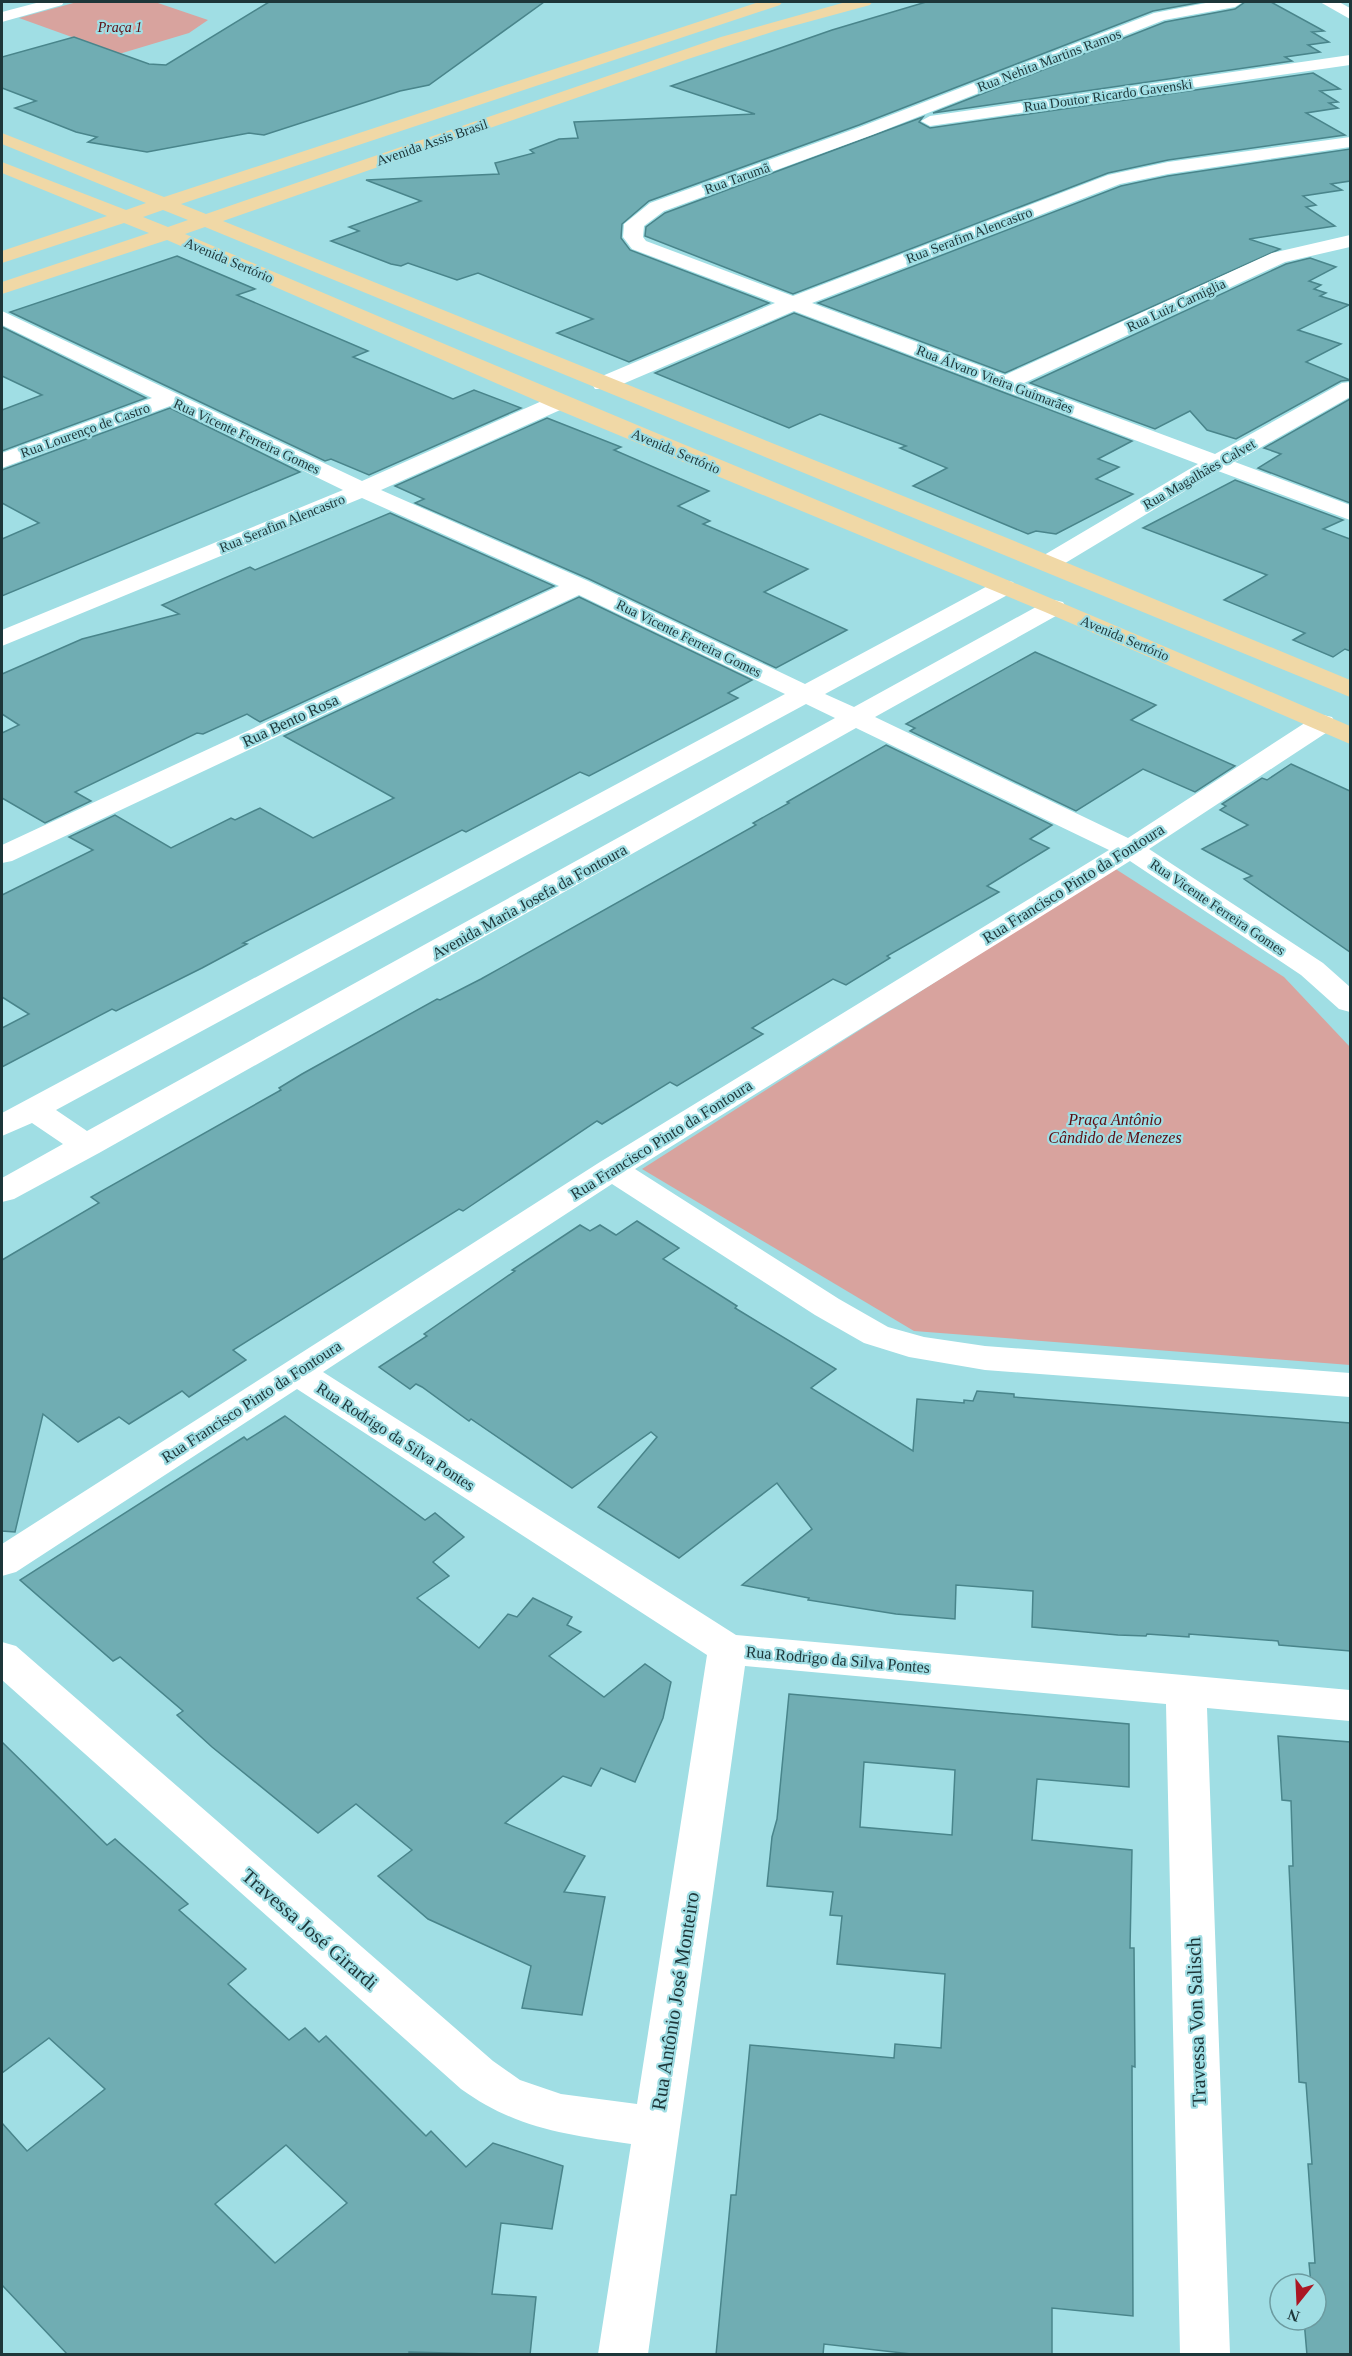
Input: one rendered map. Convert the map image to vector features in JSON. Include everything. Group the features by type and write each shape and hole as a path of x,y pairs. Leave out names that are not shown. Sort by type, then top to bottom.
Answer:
{"main road":[{"name":"Avenida Assis Brasil","path":"2,257 774,2"},
{"name":"Avenida Assis Brasil","path":"2,288 208,221 711,45 810,15 864,2"},
{"name":"Avenida Assis Brasil","path":"568,51 665,28 704,24"},
{"name":"Avenida Sertório","path":"2,138 1048,563 1350,689"},
{"name":"Avenida Sertório","path":"2,167 127,216 560,402 1054,607 1337,730"},
{"path":"64,214 156,184"}],"street":[{"path":"2,17 56,2"},
{"name":"Rua Nehita Martins Ramos","path":"866,131 1160,16 1197,7 1235,2"},
{"path":"1328,2 1350,14"},
{"name":"Rua Doutor Ricardo Gavenski","path":"866,131 1350,60"},
{"path":"1012,75 1074,99"},
{"name":"Rua Tarumã","path":"639,245 633,237 634,224 657,207 866,131"},
{"name":"Rua Serafim Alencastro","path":"603,384 795,303 1115,179 1168,168 1350,142"},
{"name":"Rua Luiz Carniglia","path":"1006,383 1279,257 1350,241"},
{"name":"Rua Álvaro Vieira Guimarães","path":"639,245 1350,513"},
{"name":"Rua Vicente Ferreira Gomes","path":"2,317 362,490 579,586 1130,849 1312,969 1350,1003"},
{"name":"Rua Magalhães Calvet","path":"1048,563 1217,462 1350,388"},
{"name":"Rua Lourenço de Castro","path":"2,461 170,399"},
{"name":"Rua Serafim Alencastro","path":"2,639 362,490 560,402"},
{"name":"Rua Bento Rosa","path":"2,855 579,586"},
{"path":"2,1126 1004,586"},
{"name":"Avenida Maria Josefa da Fontoura","path":"2,1192 857,719 1054,607"},
{"name":"Rua Francisco Pinto da Fontoura","path":"2,1562 612,1169 1130,849 1337,730"},
{"path":"34,1109 87,1146"},
{"path":"612,1169 827,1307 876,1335 922,1349 986,1358 1350,1385"},
{"name":"Rua Rodrigo da Silva Pontes","path":"296,1372 728,1648 1350,1705"},
{"name":"Rua Antônio José Monteiro","path":"623,2355 728,1648"},
{"name":"Travessa José Girardi","path":"2,1657 477,2074 506,2095 561,2114 656,2127"},
{"name":"Travessa Von Salisch","path":"1186,1690 1205,2355"}],"green space":[{"name":"Praça 1","path":"77,2 155,2 208,20 189,33 119,54 19,18"},
{"name":"Praça Antônio Cândido de Menezes","path":"1114,868 1284,977 1350,1047 1350,1365 914,1331 642,1169"}],"building":[{"path":"269,2 544,2 429,85 400,91 264,135 249,133 147,152 88,142 97,137 76,132 15,108 36,101 2,88 2,57 74,37 149,64 166,65"},
{"path":"926,2 1202,2 1153,11 859,125 649,201 622,224 621,238 630,250 769,303 629,362 557,333 593,319 478,273 457,280 408,263 401,266 391,264 331,241 359,231 349,227 421,201 366,180 499,174 495,163 534,153 530,150 559,139 578,138 574,122 755,114 671,86 832,30"},
{"path":"1245,2 1271,2 1324,31 1312,32 1329,42 1308,45 1320,52 1285,57 1292,61 933,113 1165,22 1235,9"},
{"path":"1313,73 1340,89 1320,91 1338,102 1329,103 1338,108 1306,113 1345,135 1168,160 1108,173 793,294 645,236 646,227 665,213 923,117 919,122 930,128"},
{"path":"1350,149 1350,181 1331,184 1342,190 1303,196 1316,205 1306,207 1335,226 1249,239 1280,249 1005,373 818,303 1121,186 1168,176"},
{"path":"177,256 255,289 237,295 368,351 353,357 453,399 474,390 521,408 369,475 331,459 325,461 10,312"},
{"path":"1310,258 1336,267 1309,281 1321,285 1314,289 1326,293 1320,296 1349,305 1298,330 1341,344 1306,362 1350,380 1341,381 1236,439 1207,430 1190,411 1155,429 1030,383 1286,264"},
{"path":"794,313 1132,441 1098,459 1119,467 1096,479 1133,494 1056,534 1036,531 1028,534 913,486 947,468 900,448 906,446 820,414 789,428 655,373"},
{"path":"2,327 146,398 2,451 2,410 42,395 2,376"},
{"path":"1350,399 1350,503 1258,468 1281,454 1264,448"},
{"path":"170,408 300,472 2,596 2,539 39,523 2,503 2,470"},
{"path":"547,418 621,447 614,450 709,491 678,506 710,521 703,524 808,569 764,592 847,630 776,668 589,579 415,503 424,499 395,486"},
{"path":"1235,480 1343,520 1323,529 1350,539 1350,651 1345,649 1333,657 1293,640 1305,633 1224,600 1267,575 1143,528"},
{"path":"390,513 554,586 260,722 247,714 203,734 197,733 75,792 91,801 45,823 2,798 2,733 19,725 2,714 2,674 82,639 179,614 162,605 250,567 255,570"},
{"path":"579,597 752,680 728,693 738,698 589,776 580,772 466,832 462,830 243,943 247,944 202,968 116,1011 112,1009 2,1067 2,1028 29,1014 2,997 2,895 93,850 69,837 115,815 171,848 231,818 235,820 260,808 313,838 394,798 284,736"},
{"path":"1035,652 1156,705 1131,720 1235,766 1195,792 1143,769 1076,811 910,731 915,728 906,724"},
{"path":"886,745 1052,825 1030,839 1049,848 987,886 999,892 887,956 890,958 846,985 833,979 752,1028 763,1034 677,1086 670,1082 602,1124 597,1121 463,1211 459,1209 233,1350 246,1360 189,1397 182,1391 129,1424 119,1417 78,1442 43,1414 15,1532 2,1531 2,1260 99,1203 91,1197 281,1090 279,1088 302,1074 437,999 440,1000 481,979 756,825 753,823"},
{"path":"1291,764 1350,791 1350,952 1244,879 1252,876 1202,849 1248,825 1220,810 1226,806 1222,804 1262,778 1267,780"},
{"path":"637,1221 679,1248 663,1259 737,1306 735,1308 836,1369 811,1388 913,1451 917,1399 964,1403 964,1400 973,1401 977,1391 1014,1394 1014,1397 1350,1423 1350,1651 1279,1645 1278,1641 1189,1634 1189,1637 1147,1634 1146,1636 1118,1635 1032,1627 1033,1591 956,1585 955,1619 896,1614 808,1600 809,1598 742,1585 812,1529 777,1483 679,1558 598,1507 657,1437 651,1432 572,1488 471,1419 469,1421 422,1387 416,1384 410,1389 379,1367 427,1336 424,1334 515,1271 512,1270 580,1225 590,1231 600,1225 616,1235"},
{"path":"285,1416 425,1520 435,1513 464,1537 433,1562 449,1576 417,1598 479,1648 508,1614 517,1617 533,1598 572,1617 567,1625 581,1632 549,1656 604,1697 645,1664 671,1682 663,1718 635,1782 601,1768 591,1786 563,1776 505,1823 585,1856 564,1892 605,1897 582,2015 522,2008 531,1966 428,1919 378,1876 412,1850 356,1804 318,1833 212,1747 177,1715 183,1711 120,1657 113,1661 20,1580 244,1437 247,1440"},
{"path":"789,1694 1129,1724 1129,1787 1037,1779 1032,1840 1132,1850 1130,1948 1134,1948 1135,2067 1132,2066 1133,2316 1052,2308 1052,2355 920,2355 824,2344 823,2355 716,2355 731,2195 736,2195 750,2045 894,2058 895,2044 941,2048 945,1974 837,1964 842,1916 830,1915 833,1892 767,1886 772,1837 777,1819","holes":["864,1762 955,1770 952,1835 860,1827"]},
{"path":"1278,1736 1350,1742 1350,2355 1307,2355 1305,2332 1328,2332 1328,2272 1310,2272 1309,2263 1315,2263 1308,2164 1312,2164 1306,2083 1299,2082 1289,1866 1293,1866 1291,1801 1282,1800"},
{"path":"2,1742 107,1845 115,1839 188,1904 179,1910 246,1969 228,1984 289,2040 305,2028 319,2042 326,2036 426,2136 431,2131 466,2167 493,2143 563,2166 552,2229 501,2223 492,2294 536,2297 530,2355 409,2352 409,2355 68,2355 2,2285 2,2123 27,2151 105,2089 49,2038 2,2073","holes":["286,2145 347,2203 275,2263 215,2204"]}]}
